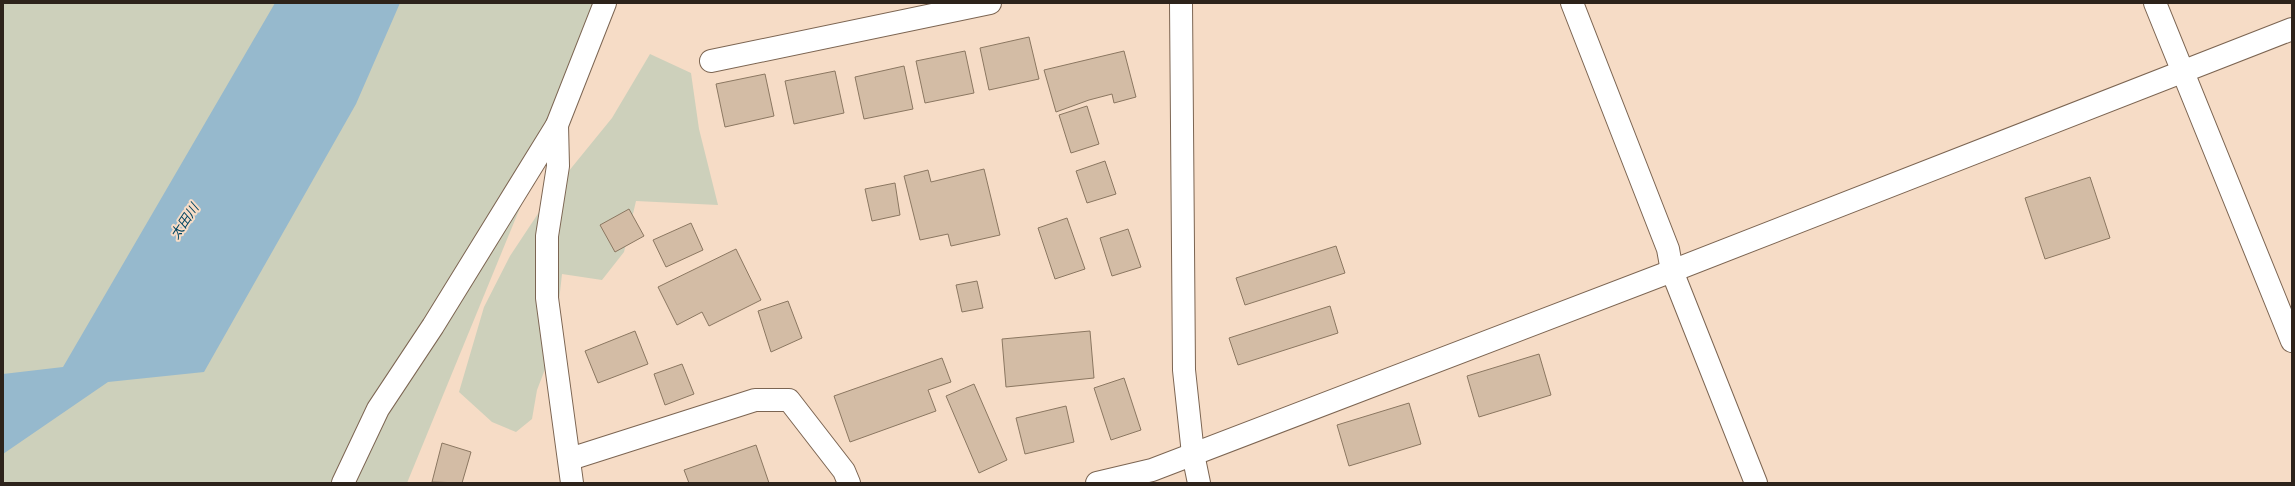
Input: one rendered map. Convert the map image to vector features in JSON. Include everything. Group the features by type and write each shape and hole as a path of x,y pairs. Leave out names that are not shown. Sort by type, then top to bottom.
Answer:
{"street":[{"path":"343,483 378,409 433,326 557,125 605,3"},
{"path":"711,61 990,3"},
{"path":"1181,3 1184,370 1193,454 1199,483"},
{"path":"1572,3 1668,249 1672,271 1756,483"},
{"path":"2155,3 2292,341"},
{"path":"1097,483 1152,470 1672,271 2292,29"},
{"path":"557,125 558,166 547,236 547,298 570,459 572,483"},
{"path":"570,459 755,400 789,400 844,471 849,483"}],"green space":[{"path":"3,3 604,3 407,483 3,483"},
{"path":"650,54 691,73 699,129 718,205 636,201 624,252 602,280 562,274 554,346 537,390 532,419 516,432 492,422 459,392 484,307 510,256 555,188 612,118"}],"water":[{"name":"太田川","path":"275,3 400,3 356,104 204,372 108,382 3,454 3,374 63,367"}],"building":[{"path":"1029,37 1039,79 989,90 980,48"},
{"path":"965,51 974,93 925,103 916,61"},
{"path":"1124,51 1136,97 1114,103 1112,94 1089,100 1056,112 1044,70"},
{"path":"904,66 913,109 864,119 855,77"},
{"path":"835,71 844,113 794,124 785,81"},
{"path":"765,74 774,116 725,127 716,84"},
{"path":"1087,106 1099,144 1071,153 1059,115"},
{"path":"1105,161 1116,194 1087,203 1076,171"},
{"path":"984,169 1000,235 951,246 948,234 920,240 904,176 928,170 931,182"},
{"path":"2090,177 2110,238 2045,259 2025,198"},
{"path":"895,183 900,215 872,221 865,189"},
{"path":"629,209 644,236 615,252 600,225"},
{"path":"1067,218 1085,269 1055,279 1038,228"},
{"path":"691,223 703,250 666,267 653,240"},
{"path":"1128,229 1141,267 1112,276 1100,238"},
{"path":"1336,246 1345,273 1245,305 1236,278"},
{"path":"736,249 761,300 709,326 702,312 677,325 658,287"},
{"path":"977,281 983,308 962,312 956,285"},
{"path":"788,301 802,338 771,352 758,311"},
{"path":"1330,306 1338,333 1238,365 1229,338"},
{"path":"635,331 648,364 598,383 585,351"},
{"path":"1090,331 1094,378 1006,387 1002,339"},
{"path":"1539,354 1551,395 1479,417 1467,376"},
{"path":"942,358 951,382 928,390 936,411 850,442 834,396"},
{"path":"682,364 694,394 665,405 654,374"},
{"path":"1124,378 1141,430 1111,440 1094,388"},
{"path":"974,384 1007,460 979,473 946,396"},
{"path":"1409,403 1421,444 1349,466 1337,425"},
{"path":"1066,406 1074,442 1025,454 1016,418"},
{"path":"442,443 471,452 462,483 432,482"},
{"path":"756,445 769,483 689,483 684,470"}]}
